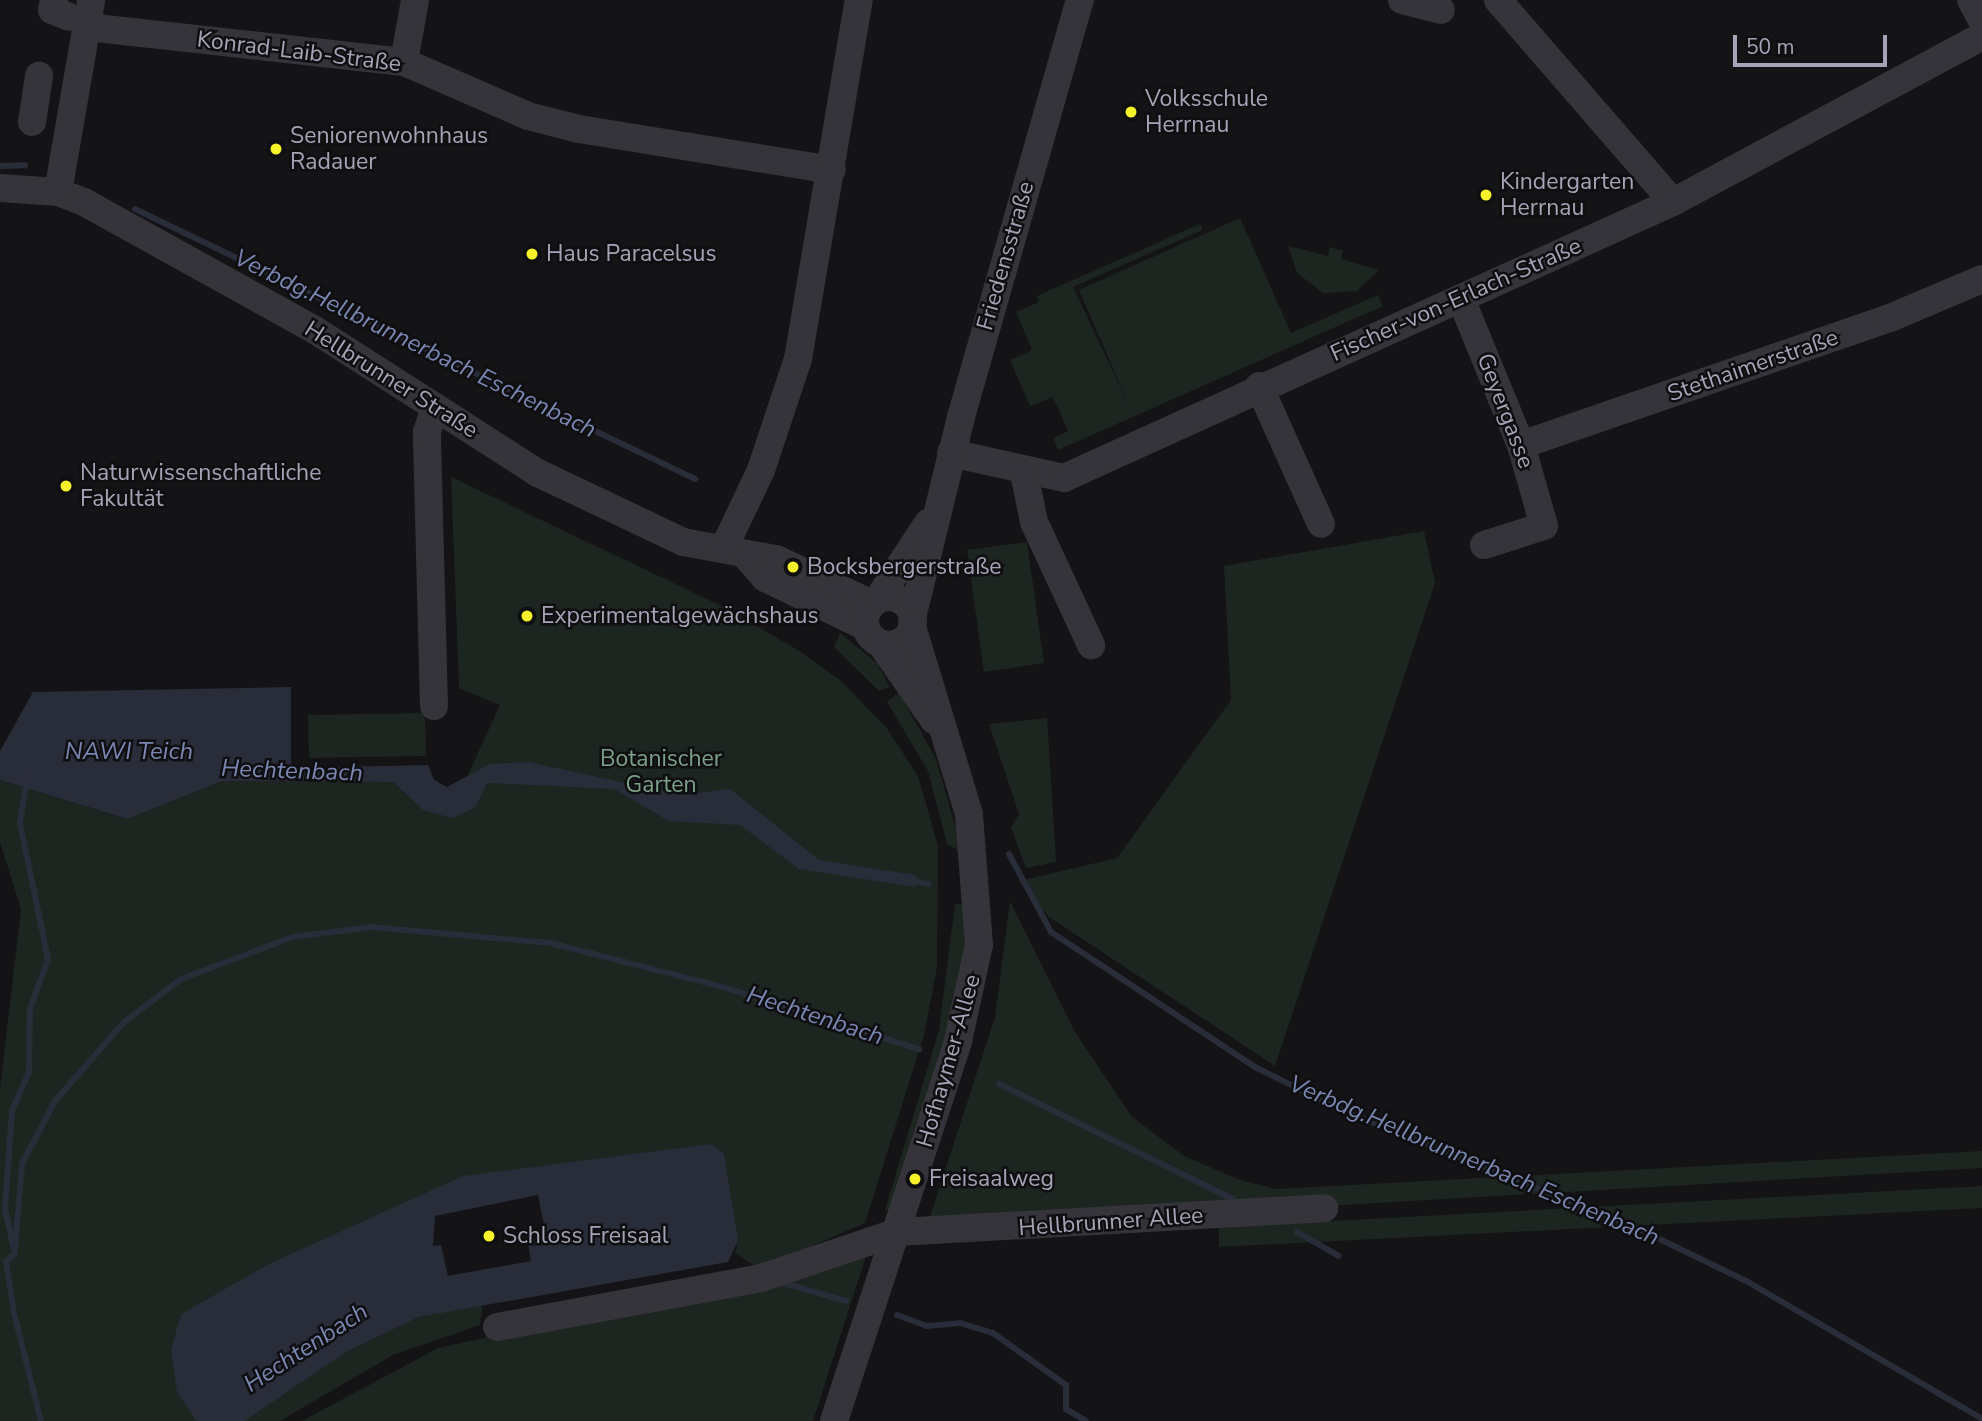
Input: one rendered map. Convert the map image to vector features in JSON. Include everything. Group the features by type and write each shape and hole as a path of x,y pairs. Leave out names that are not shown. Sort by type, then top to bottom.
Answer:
{"street":[{"path":"404,62 415,0"},
{"path":"859,0 812,302 791,388 735,552 765,578 874,618 897,643 912,622 900,600 874,618"},
{"name":"Friedensstraße","path":"912,622 951,453 1080,0"},
{"path":"1402,0 1441,10"},
{"path":"1498,0 1673,202"},
{"path":"1971,0 1982,21"},
{"path":"58,192 75,11"},
{"name":"Konrad-Laib-Straße","path":"75,11 404,62 566,126 832,170"},
{"name":"Fischer-von-Erlach-Straße","path":"951,453 1024,473 1064,478 1259,386 1461,299 1673,202 1982,36"},
{"path":"32,122 39,76"},
{"name":"Hellbrunner Straße","path":"0,188 58,192 315,330 538,473 683,542 735,552"},
{"name":"Stethaimerstraße","path":"1521,445 1890,318 1982,279"},
{"name":"Geyergasse","path":"1461,299 1521,445 1544,526 1484,545"},
{"path":"1259,386 1321,524"},
{"path":"434,706 427,432 435,407"},
{"path":"1024,473 1034,522 1091,645"},
{"name":"Friedensstraße","path":"874,618 935,513"},
{"name":"Hofhaymer-Allee","path":"874,618 944,734"},
{"name":"Hofhaymer-Allee","path":"834,1421 898,1232 966,1013 979,945 974,839 912,622"},
{"name":"Hellbrunner Allee","path":"898,1232 1324,1208"},
{"path":"497,1327 761,1278 898,1232"}],"green space":[{"path":"1240,218 1291,333 1378,295 1383,306 1058,450 1053,438 1068,431 1053,397 1030,406 1010,360 1032,350 1016,312 1039,302 1037,296 1200,224 1203,230 1073,287 1129,405 1079,290"},
{"path":"1288,246 1328,256 1330,247 1343,251 1341,259 1379,270 1357,291 1323,293 1297,273"},
{"name":"Botanischer Garten","path":"451,477 728,609 801,652 841,681 886,727 918,776 938,846 937,967 924,1035 865,1223 759,1269 735,1253 738,1241 463,1176 372,1221 177,1392 196,1421 0,1421 0,1089 21,909 0,842 0,780 126,819 222,781 393,782 423,810 482,793 466,779 500,705 459,688"},
{"path":"1424,531 1435,583 1275,1066 1049,917 1019,881 1117,858 1231,700 1224,566"},
{"path":"1027,542 1044,663 984,672 967,550"},
{"path":"840,633 877,663 890,687 879,691 834,647"},
{"path":"899,692 936,759 963,853 947,844 928,771 887,702"},
{"path":"425,713 426,756 309,758 308,715"},
{"path":"1047,718 1056,862 1026,868 1011,827 1019,814 989,724"},
{"path":"1010,901 1075,1032 1132,1117 1184,1156 1240,1180 1276,1189 1982,1151 1982,1168 926,1229 995,1017"},
{"path":"955,904 962,904 969,918 958,1001 891,1210 885,1210 939,1030"},
{"path":"1982,1186 1982,1208 1219,1247 1219,1227"},
{"path":"867,1253 813,1421 302,1421 438,1348"},
{"path":"483,1303 480,1325 393,1355 280,1421 245,1421 346,1352 419,1317"}],"water":[{"name":"NAWI Teich","path":"291,687 291,768 428,765 434,780 447,787 490,764 529,762 680,795 730,789 819,860 915,875 919,882 915,887 799,869 740,825 669,821 614,789 487,783 475,808 452,818 423,810 393,782 222,781 127,819 0,780 0,751 33,692"},
{"path":"711,1144 724,1154 738,1241 728,1262 419,1317 346,1352 245,1421 196,1421 177,1392 171,1350 181,1314 269,1264 463,1176","holes":["538,1195 547,1240 528,1244 531,1261 448,1276 441,1245 433,1246 435,1216"]}],"waterway":[{"name":"Verbdg.Hellbrunnerbach Eschenbach","path":"0,166 25,165"},
{"name":"Verbdg.Hellbrunnerbach Eschenbach","path":"135,209 695,479"},
{"name":"Hechtenbach","path":"27,778 20,823 48,959 30,1009 29,1072 12,1111 5,1209 15,1254 6,1261 14,1313 41,1421"},
{"name":"Verbdg.Hellbrunnerbach Eschenbach","path":"1009,854 1051,932 1255,1067 1339,1109 1639,1229 1748,1282 1982,1419"},
{"name":"Hechtenbach","path":"914,881 929,884"},
{"name":"Hechtenbach","path":"15,1248 22,1164 55,1101 123,1023 181,979 293,937 371,927 550,943 723,987 919,1049"},
{"name":"Hechtenbach","path":"999,1084 1233,1199"},
{"name":"Hechtenbach","path":"1297,1232 1339,1256"},
{"name":"Hechtenbach","path":"780,1282 846,1301"},
{"name":"Hechtenbach","path":"897,1315 927,1326 960,1323 993,1333 1066,1385 1066,1409 1086,1421"}],"place":[{"name":"Volksschule Herrnau","path":"1131,112"},
{"name":"Seniorenwohnhaus Radauer","path":"276,149"},
{"name":"Kindergarten Herrnau","path":"1486,195"},
{"name":"Haus Paracelsus","path":"532,254"},
{"name":"Naturwissenschaftliche Fakultät","path":"66,486"},
{"name":"Bocksbergerstraße","path":"793,567"},
{"name":"Experimentalgewächshaus","path":"527,616"},
{"name":"Freisaalweg","path":"915,1179"},
{"name":"Schloss Freisaal","path":"489,1236"}]}
